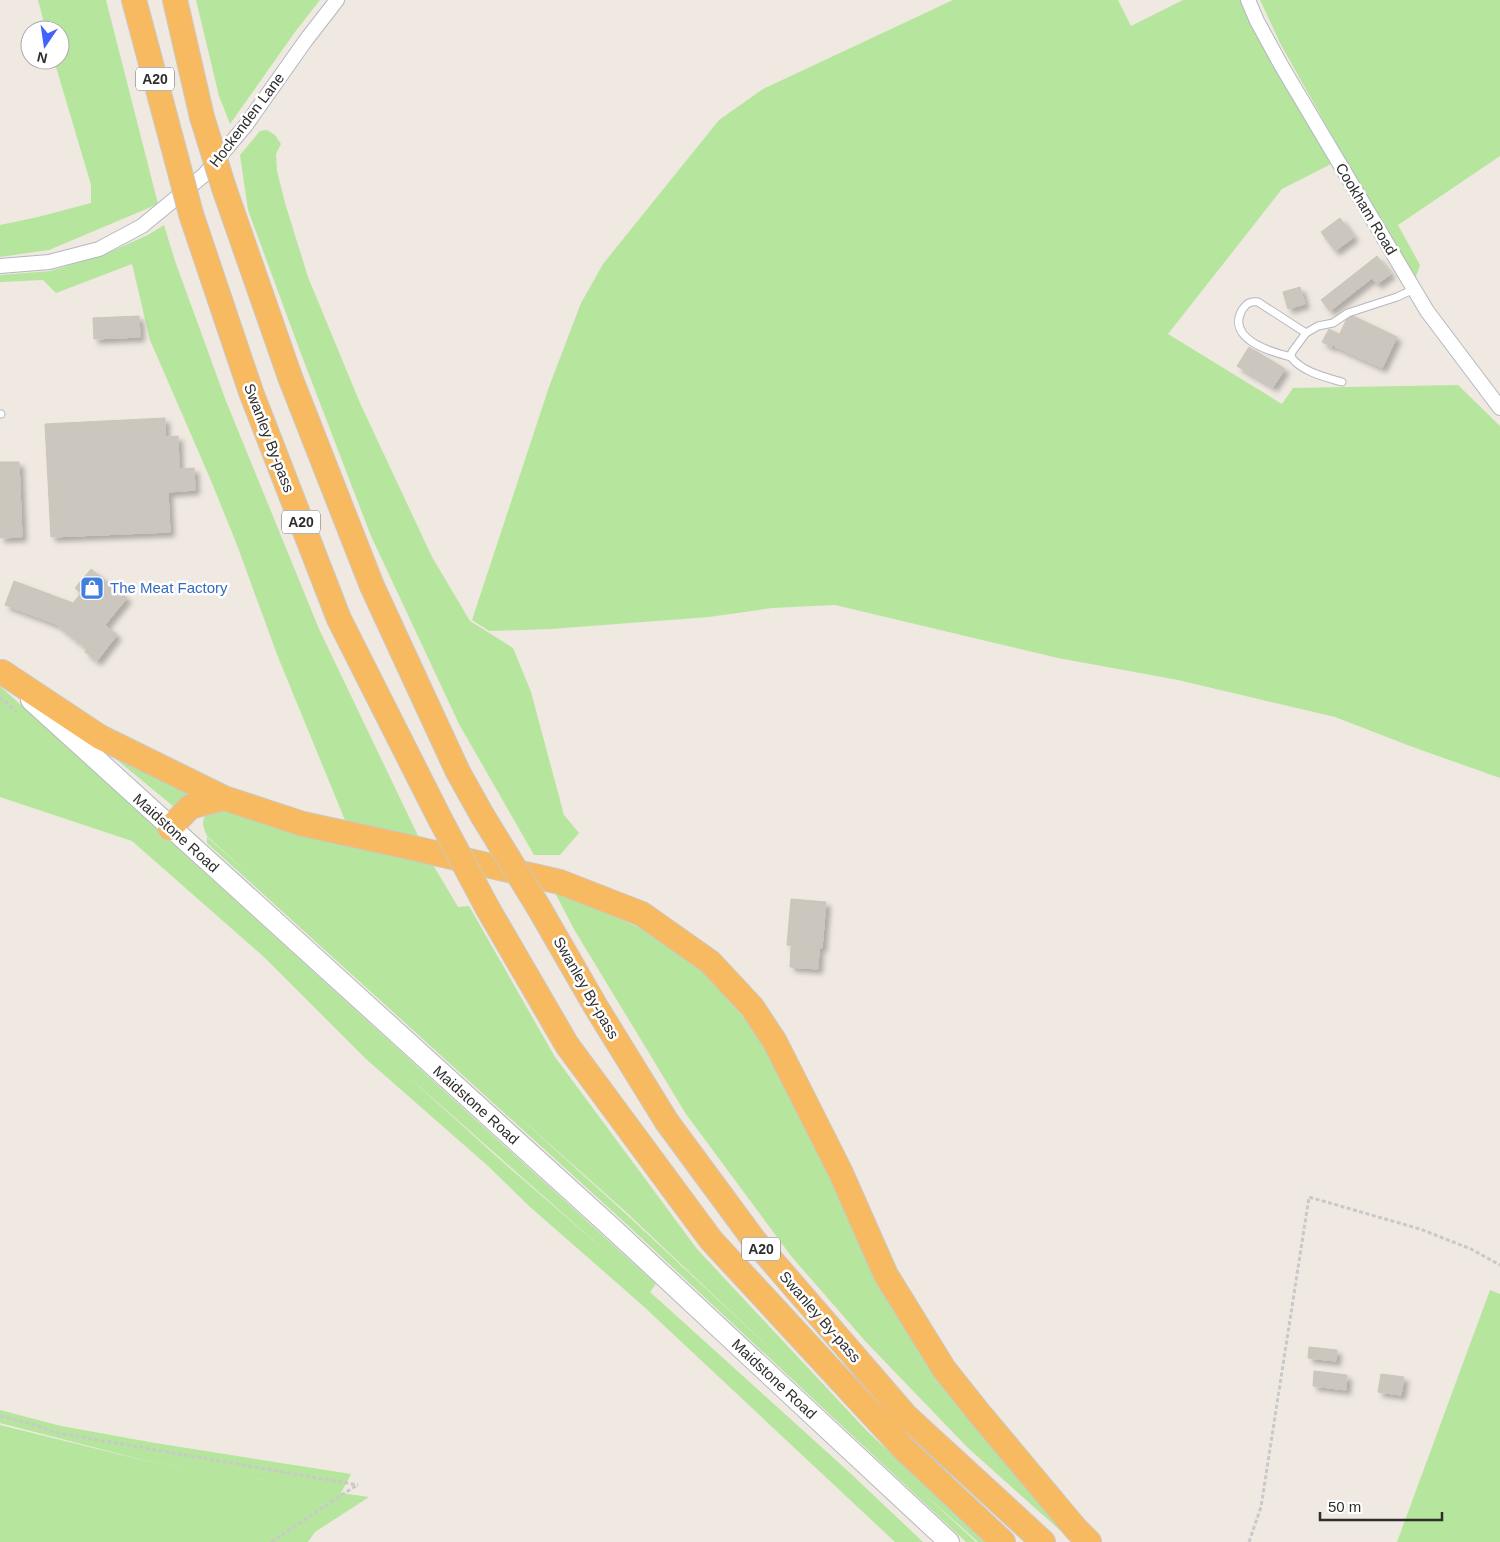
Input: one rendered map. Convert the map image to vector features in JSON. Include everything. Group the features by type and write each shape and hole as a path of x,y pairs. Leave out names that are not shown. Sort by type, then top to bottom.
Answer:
{"highway":[{"name":"Swanley By-pass","path":"134,0 191,214 251,392 339,619 440,819 488,908 567,1045 711,1240 904,1449 1003,1542"},
{"name":"Swanley By-pass","path":"175,0 202,117 224,188 290,377 372,586 458,772 482,815 667,1122 754,1240 906,1416 1043,1542"},
{"path":"1,671 100,738 224,798 303,824 560,882 642,914 710,962 752,1007 776,1042 840,1171 886,1275 944,1369 979,1414 1089,1542"},
{"path":"170,828 190,807 224,798"}],"main road":[{"name":"Maidstone Road","path":"1,671 170,828 611,1227 949,1542"}],"street":[{"name":"Hockenden Lane","path":"0,266 49,262 99,249 142,226 204,175 246,125 306,40 337,0"},
{"name":"Cookham Road","path":"1248,0 1281,65 1427,312 1500,408"}],"lane":[{"path":"1291,357 1292,352 1306,333 1318,326 1333,323 1348,313 1414,290"},
{"path":"1306,333 1258,302 1252,301 1248,303 1241,312 1239,328 1243,334 1262,348 1291,357 1299,366 1321,376 1342,382"}],"path":[{"path":"1249,1542 1261,1507 1309,1198 1420,1229 1471,1249 1500,1265"},
{"path":"0,1416 58,1433 358,1485 271,1542"}],"green space":[{"path":"38,0 106,0 158,204 49,250 0,257 0,225 91,203 91,185 57,70 70,70 70,20 43,20"},
{"path":"196,0 320,0 230,124 219,96"},
{"path":"953,0 1118,0 1131,26 1183,0 1247,0 1337,161 1282,189 1168,334 1282,404 1293,388 1458,385 1500,426 1500,778 1335,717 1178,680 1058,658 835,605 772,608 709,617 551,629 489,631 472,620 549,387 581,303 603,264 719,120 763,89"},
{"path":"1260,0 1500,0 1500,156 1398,225 1420,265 1414,282 1280,43"},
{"path":"267,130 275,135 281,144 276,154 277,171 308,277 360,403 432,557 470,621 513,648 531,692 564,815 579,833 560,855 534,855 459,724 371,536 248,210 240,155 260,131"},
{"path":"164,225 175,261 226,401 319,629 421,842 347,825 278,657 212,483 150,340 132,264 56,293 43,280 0,282 0,275 50,271 103,255 148,235"},
{"path":"0,686 656,1284 650,1292 849,1472 923,1542 895,1542 641,1304 366,1059 265,958 132,841 0,797","holes":["402,1071 609,1254 496,1156"]},
{"path":"105,750 197,788 179,811"},
{"path":"221,809 432,863 458,907 469,906 555,1057 697,1249 866,1430 985,1542 978,1542 922,1492 976,1542 966,1542 621,1219 207,843 207,837 252,877 207,836 203,825 204,818 210,813","holes":["509,1108 626,1212 778,1356"]},
{"path":"554,891 643,929 705,974 756,1031 796,1100 831,1181 878,1279 1073,1542 967,1447 866,1342 791,1256 686,1114 575,931"},
{"path":"1490,1290 1500,1294 1500,1542 1397,1542"},
{"path":"0,1410 61,1426 351,1474 341,1493 369,1497 315,1532 308,1542 0,1542 0,1425 142,1460 270,1481 143,1460 0,1423"}],"building":[{"path":"1340,218 1354,237 1335,251 1321,232"},
{"path":"1377,256 1391,274 1377,284 1372,278 1330,311 1321,300"},
{"path":"1300,287 1305,304 1288,309 1283,292"},
{"path":"1349,314 1397,337 1382,368 1334,346"},
{"path":"139,316 140,337 94,339 93,318"},
{"path":"1329,329 1339,334 1332,347 1322,342"},
{"path":"1249,347 1285,369 1273,387 1237,366"},
{"path":"165,418 165,437 178,436 179,469 194,468 195,490 168,492 170,532 51,537 45,424"},
{"path":"0,462 19,462 22,537 0,538"},
{"path":"91,569 127,598 105,625 117,635 97,661 85,652 87,649 56,624 5,605 14,581 73,603 81,593 75,588"},
{"path":"791,899 826,902 822,948 787,945"},
{"path":"791,947 819,949 818,969 790,967"},
{"path":"1309,1347 1337,1350 1336,1361 1308,1358"},
{"path":"1314,1371 1347,1375 1346,1390 1313,1386"},
{"path":"1381,1374 1404,1377 1401,1395 1378,1392"}],"place":[{"name":"The Meat Factory","path":"92,588"}]}
